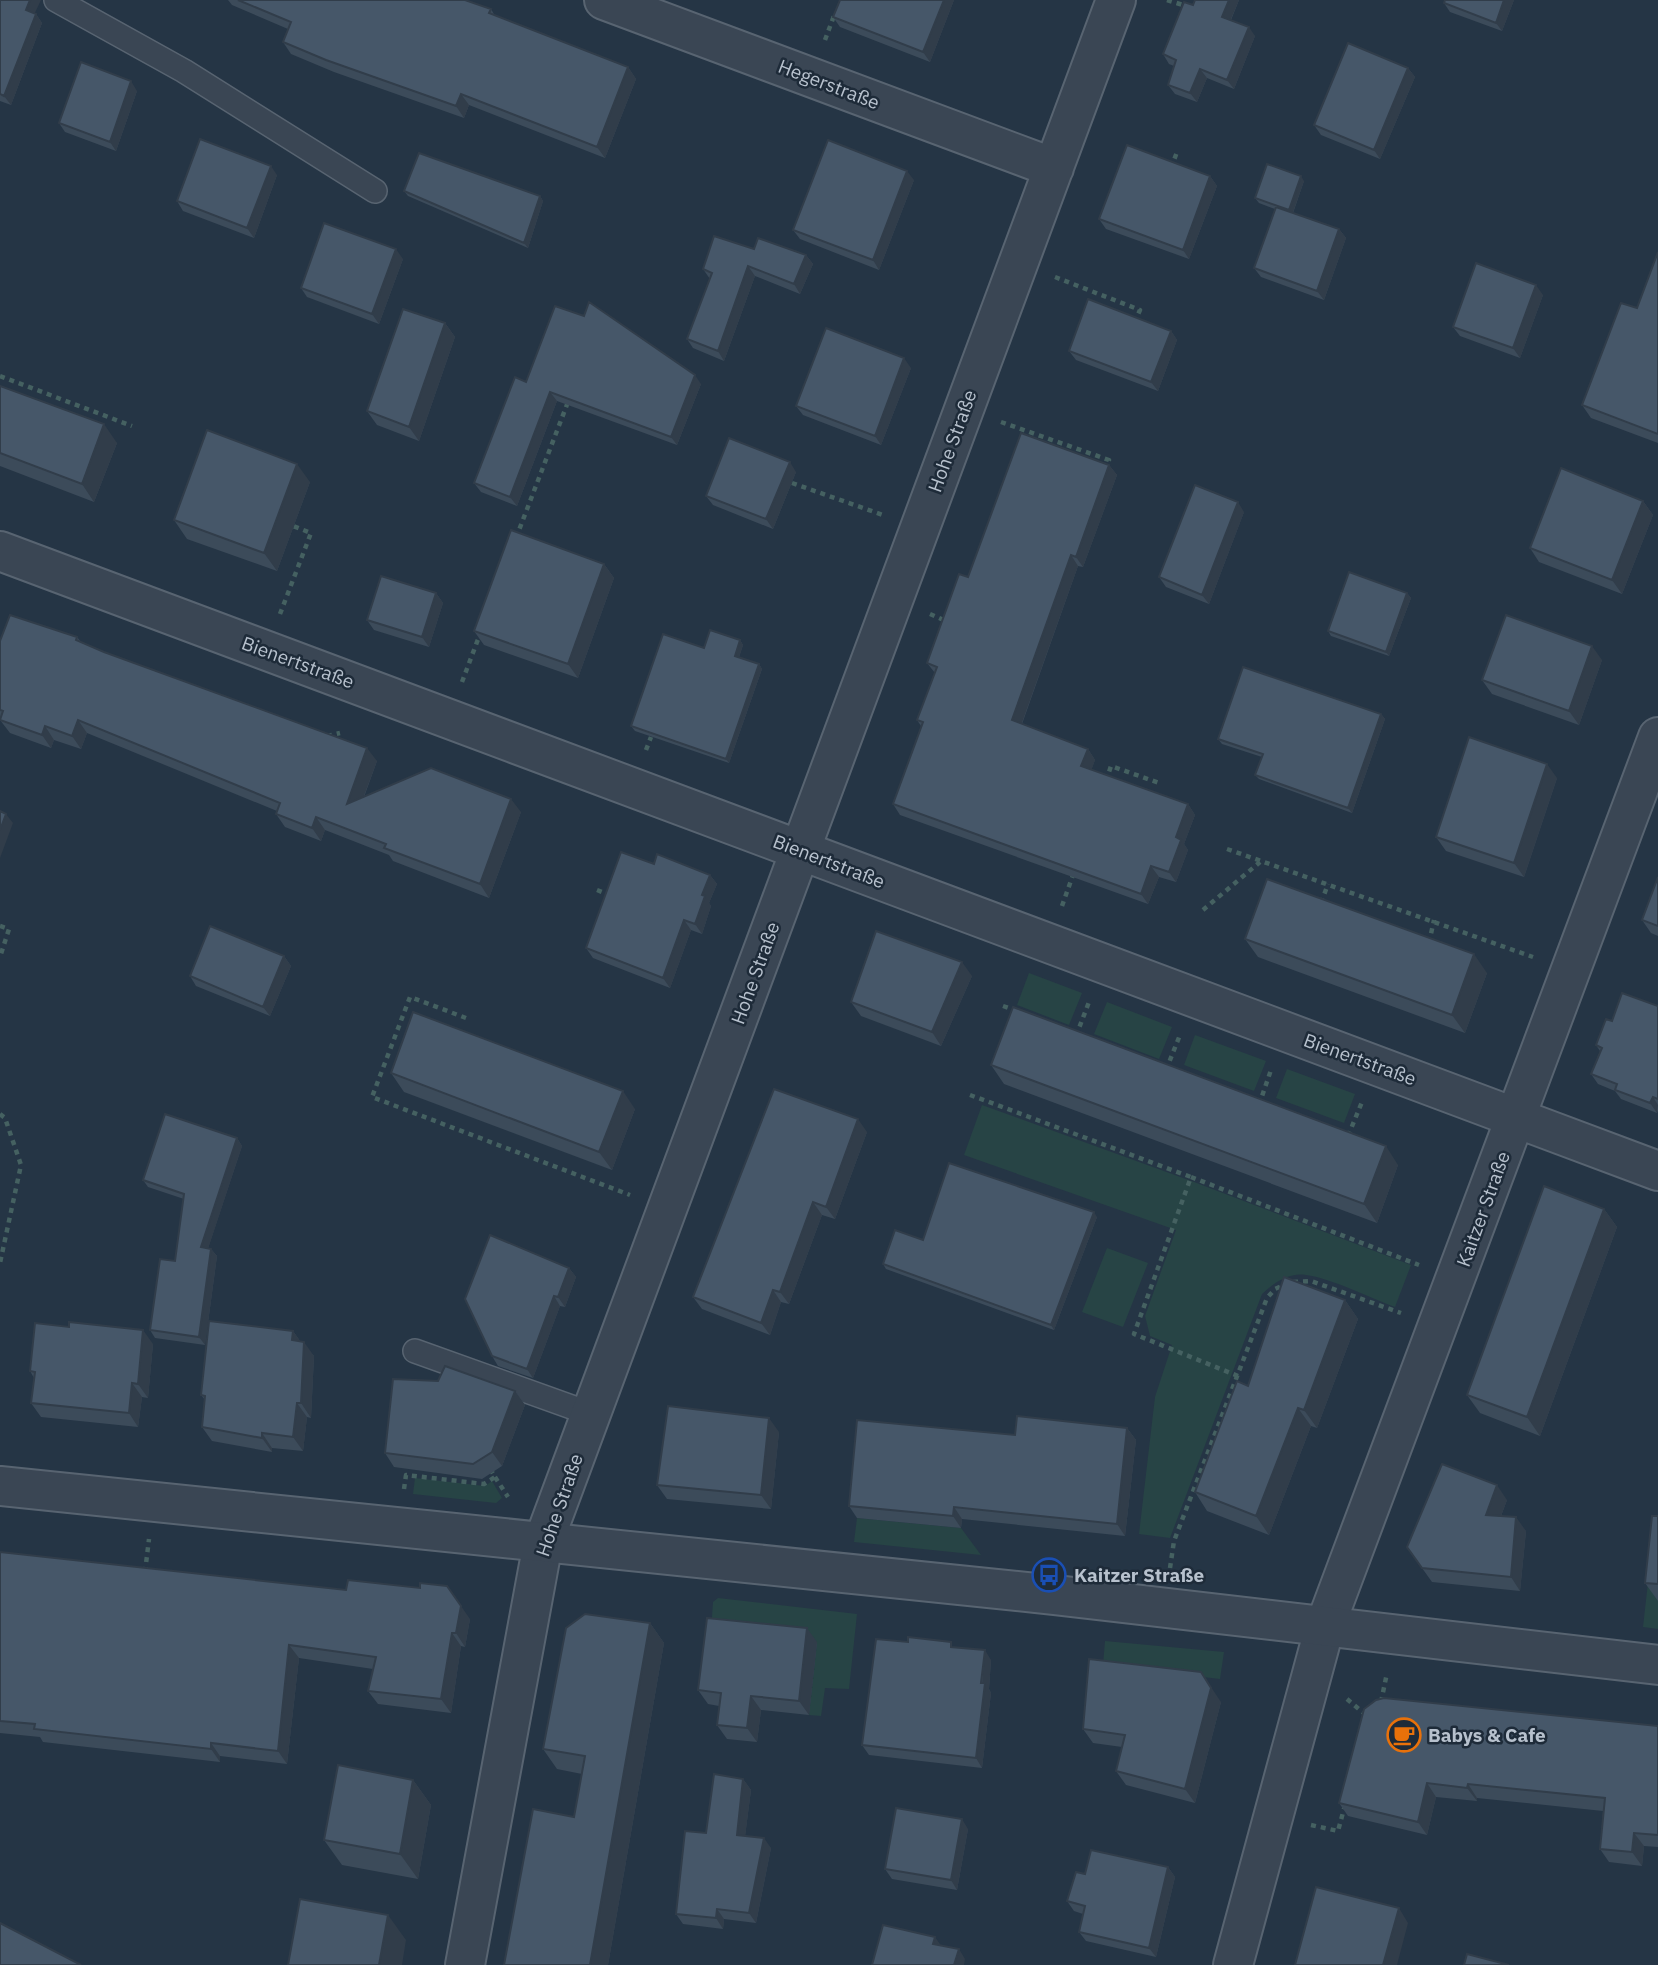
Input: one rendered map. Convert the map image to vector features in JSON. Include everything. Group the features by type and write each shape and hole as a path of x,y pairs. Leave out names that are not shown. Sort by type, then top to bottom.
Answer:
{"street":[{"name":"Hegerstraße","path":"604,0 1054,168"},
{"name":"Hohe Straße","path":"465,1965 543,1543 1116,0"},
{"name":"Bienertstraße","path":"0,551 1658,1171"},
{"name":"Kaitzer Straße","path":"1233,1965 1325,1626 1658,737"},
{"path":"0,1486 1055,1595 1658,1665"}],"lane":[{"path":"56,0 184,71 375,191"},
{"path":"415,1350 591,1414"}],"path":[{"path":"1167,0 1189,8"},
{"path":"1171,169 1177,152"},
{"path":"1018,263 1140,310 1134,323"},
{"path":"0,376 132,426"},
{"path":"513,546 572,391"},
{"path":"72,414 74,404"},
{"path":"964,408 1109,460 1103,470"},
{"path":"792,483 920,528"},
{"path":"267,650 310,533 293,526"},
{"path":"448,719 484,622"},
{"path":"338,740 343,723"},
{"path":"322,737 340,733"},
{"path":"1102,791 1111,766 1162,784"},
{"path":"1227,849 1571,970"},
{"path":"1203,910 1261,861"},
{"path":"1058,917 1076,867"},
{"path":"1319,911 1328,884"},
{"path":"597,890 616,897"},
{"path":"1427,951 1434,920"},
{"path":"0,926 9,929 0,957"},
{"path":"466,1018 410,997 372,1097 638,1198"},
{"path":"1073,1044 1089,1003"},
{"path":"1003,1006 1028,1015"},
{"path":"1065,1029 1091,1038"},
{"path":"1163,1077 1180,1035"},
{"path":"1155,1062 1179,1071"},
{"path":"1256,1112 1271,1069"},
{"path":"1345,1145 1366,1091"},
{"path":"970,1095 1413,1262"},
{"path":"1249,1096 1273,1105"},
{"path":"0,1114 5,1118 21,1165 0,1263"},
{"path":"1337,1128 1349,1133"},
{"path":"1191,1177 1134,1334 1238,1376"},
{"path":"1169,1572 1174,1541 1267,1298 1275,1289 1292,1282 1311,1281 1394,1310"},
{"path":"1250,1343 1259,1346"},
{"path":"1210,1448 1219,1451"},
{"path":"406,1475 484,1484 493,1475 504,1492"},
{"path":"145,1580 150,1528"},
{"path":"1364,1726 1367,1713 1381,1702 1389,1663"},
{"path":"1343,1697 1367,1713"},
{"path":"1309,1825 1338,1831 1348,1793"}],"green space":[{"path":"1029,973 1082,993 1069,1025 1017,1005"},
{"path":"1107,1002 1172,1027 1159,1059 1094,1034"},
{"path":"1195,1035 1266,1061 1254,1091 1184,1065"},
{"path":"1287,1069 1355,1094 1344,1123 1276,1098"},
{"path":"982,1105 1411,1265 1395,1307 1338,1284 1306,1275 1282,1279 1262,1294 1170,1538 1139,1534 1155,1397 1172,1345 1150,1336 1145,1316 1176,1230 964,1155"},
{"path":"1107,1248 1148,1263 1123,1327 1082,1312"},
{"path":"415,1478 485,1486 492,1481 502,1498 496,1503 413,1494"},
{"path":"857,1518 961,1528 981,1555 854,1542"},
{"path":"1654,1529 1658,1531 1658,1629 1643,1627"},
{"path":"718,1598 857,1614 849,1689 825,1688 821,1716 809,1715 817,1642 711,1631 713,1602"},
{"path":"1105,1641 1224,1652 1220,1679 1103,1665"}],"building":[{"path":"0,0 30,0 26,10 36,14 4,96 0,94"},
{"path":"238,0 465,0 491,9 489,13 628,67 597,147 461,94 456,106 326,60 283,42 291,22"},
{"path":"840,0 944,0 923,52 833,17"},
{"path":"1195,0 1229,0 1222,17 1249,27 1227,80 1200,69 1190,93 1168,85 1176,60 1163,54 1184,2 1193,5"},
{"path":"1445,0 1504,0 1496,23 1444,3"},
{"path":"1348,43 1408,68 1374,150 1314,125"},
{"path":"81,62 131,81 110,142 59,123"},
{"path":"200,139 271,166 247,228 177,201"},
{"path":"828,140 907,171 873,260 793,230"},
{"path":"1127,145 1210,176 1183,250 1099,219"},
{"path":"419,153 540,196 524,243 404,191"},
{"path":"1267,164 1301,176 1289,210 1255,198"},
{"path":"1276,207 1339,229 1317,291 1254,268"},
{"path":"324,223 396,249 372,314 301,288"},
{"path":"714,236 754,249 758,238 806,255 794,284 748,266 718,351 687,339 712,273 703,269"},
{"path":"1658,252 1658,434 1582,405 1621,303 1637,308"},
{"path":"1476,263 1536,285 1513,348 1453,327"},
{"path":"1088,299 1171,331 1151,382 1069,351"},
{"path":"589,302 695,375 671,437 550,392 510,497 474,483 515,377 526,382 555,306 584,316"},
{"path":"403,309 445,323 409,427 367,411"},
{"path":"826,328 904,358 875,436 796,406"},
{"path":"0,386 104,424 82,484 0,453"},
{"path":"207,430 297,464 264,553 174,520"},
{"path":"1021,433 1109,465 1076,557 1071,555 1012,720 1088,749 1081,766 1188,804 1176,837 1181,840 1169,872 1151,866 1141,894 893,804 923,722 917,720 937,667 927,663 959,574 968,577"},
{"path":"729,438 790,462 766,519 706,496"},
{"path":"1561,468 1643,501 1612,580 1530,548"},
{"path":"1195,485 1238,502 1202,595 1159,577"},
{"path":"511,530 604,564 568,664 474,631"},
{"path":"1349,572 1407,593 1386,652 1328,631"},
{"path":"381,576 436,593 422,637 367,620"},
{"path":"10,615 77,637 76,640 104,652 367,748 347,804 431,768 511,799 480,884 384,848 386,844 316,817 312,828 276,814 280,803 78,720 72,736 45,726 42,735 0,720 3,711 0,710 0,641"},
{"path":"1506,615 1592,646 1569,711 1482,680"},
{"path":"710,630 740,640 735,656 759,664 726,759 631,726 663,634 704,648"},
{"path":"1243,667 1381,714 1348,808 1255,775 1263,754 1218,739"},
{"path":"1469,737 1547,764 1514,863 1436,837"},
{"path":"0,811 6,814 0,830"},
{"path":"621,852 654,864 657,854 710,875 695,924 684,920 663,978 586,948"},
{"path":"1658,877 1658,926 1642,920"},
{"path":"1267,879 1474,954 1452,1015 1245,939"},
{"path":"210,926 284,956 263,1007 190,976"},
{"path":"876,931 962,962 932,1032 851,1002"},
{"path":"1622,993 1658,1006 1658,1099 1653,1097 1650,1103 1615,1090 1617,1084 1591,1074 1602,1048 1596,1045 1606,1019 1612,1021"},
{"path":"1013,1007 1386,1146 1364,1204 991,1065"},
{"path":"413,1012 623,1091 599,1152 391,1073"},
{"path":"774,1089 858,1119 826,1207 813,1202 780,1292 773,1290 761,1323 693,1297"},
{"path":"165,1114 237,1138 201,1247 211,1249 199,1337 150,1330 160,1259 175,1261 184,1194 143,1180"},
{"path":"949,1163 1094,1212 1051,1325 883,1264 895,1230 923,1240"},
{"path":"1544,1186 1604,1209 1527,1417 1467,1395"},
{"path":"490,1235 569,1268 558,1297 554,1296 527,1369 492,1356 465,1299"},
{"path":"1284,1277 1345,1300 1304,1410 1298,1408 1256,1516 1195,1492 1237,1381 1248,1386"},
{"path":"209,1321 293,1331 292,1340 304,1342 301,1403 297,1403 293,1437 262,1433 262,1438 202,1427 205,1396 201,1395"},
{"path":"69,1322 143,1330 138,1384 132,1383 129,1413 31,1403 35,1372 30,1371 35,1323 69,1327"},
{"path":"445,1366 515,1391 492,1452 473,1464 385,1453 393,1379 438,1381"},
{"path":"668,1406 769,1418 761,1495 657,1485"},
{"path":"1017,1416 1127,1428 1117,1524 954,1507 953,1516 849,1506 857,1420 1015,1435"},
{"path":"1442,1464 1497,1485 1486,1515 1516,1517 1511,1577 1422,1568 1407,1547"},
{"path":"1652,1516 1658,1516 1658,1584 1645,1583"},
{"path":"0,1552 346,1590 348,1580 420,1588 420,1583 447,1586 461,1606 456,1633 452,1633 441,1699 368,1691 376,1657 289,1645 278,1751 211,1743 211,1749 34,1729 35,1724 0,1721"},
{"path":"585,1614 650,1623 590,1965 504,1965 533,1809 574,1817 585,1756 543,1749 566,1628"},
{"path":"707,1618 807,1628 799,1701 751,1696 747,1728 717,1725 721,1693 698,1690"},
{"path":"908,1637 951,1642 951,1647 985,1650 981,1683 985,1683 976,1758 862,1745 876,1639 908,1642"},
{"path":"1089,1659 1201,1672 1211,1688 1185,1789 1116,1771 1125,1735 1083,1729"},
{"path":"1384,1698 1658,1726 1658,1835 1634,1833 1632,1852 1600,1849 1605,1798 1468,1784 1467,1788 1427,1783 1418,1822 1339,1803 1364,1709 1376,1700"},
{"path":"338,1765 413,1780 400,1854 324,1840"},
{"path":"714,1774 743,1779 737,1835 764,1838 749,1913 717,1909 716,1918 676,1914 685,1831 706,1833"},
{"path":"896,1808 962,1819 951,1880 885,1869"},
{"path":"1091,1850 1168,1867 1149,1948 1079,1932 1085,1906 1067,1901 1076,1872 1085,1874"},
{"path":"1316,1887 1399,1908 1383,1965 1295,1965"},
{"path":"300,1899 388,1915 379,1965 288,1965"},
{"path":"0,1923 81,1965 0,1965"},
{"path":"883,1925 935,1937 933,1944 959,1949 954,1965 872,1965"},
{"path":"1467,1954 1509,1965 1464,1965"}],"place":[{"name":"Kaitzer Straße","path":"1049,1575"},
{"name":"Babys & Cafe","path":"1404,1735"}]}
